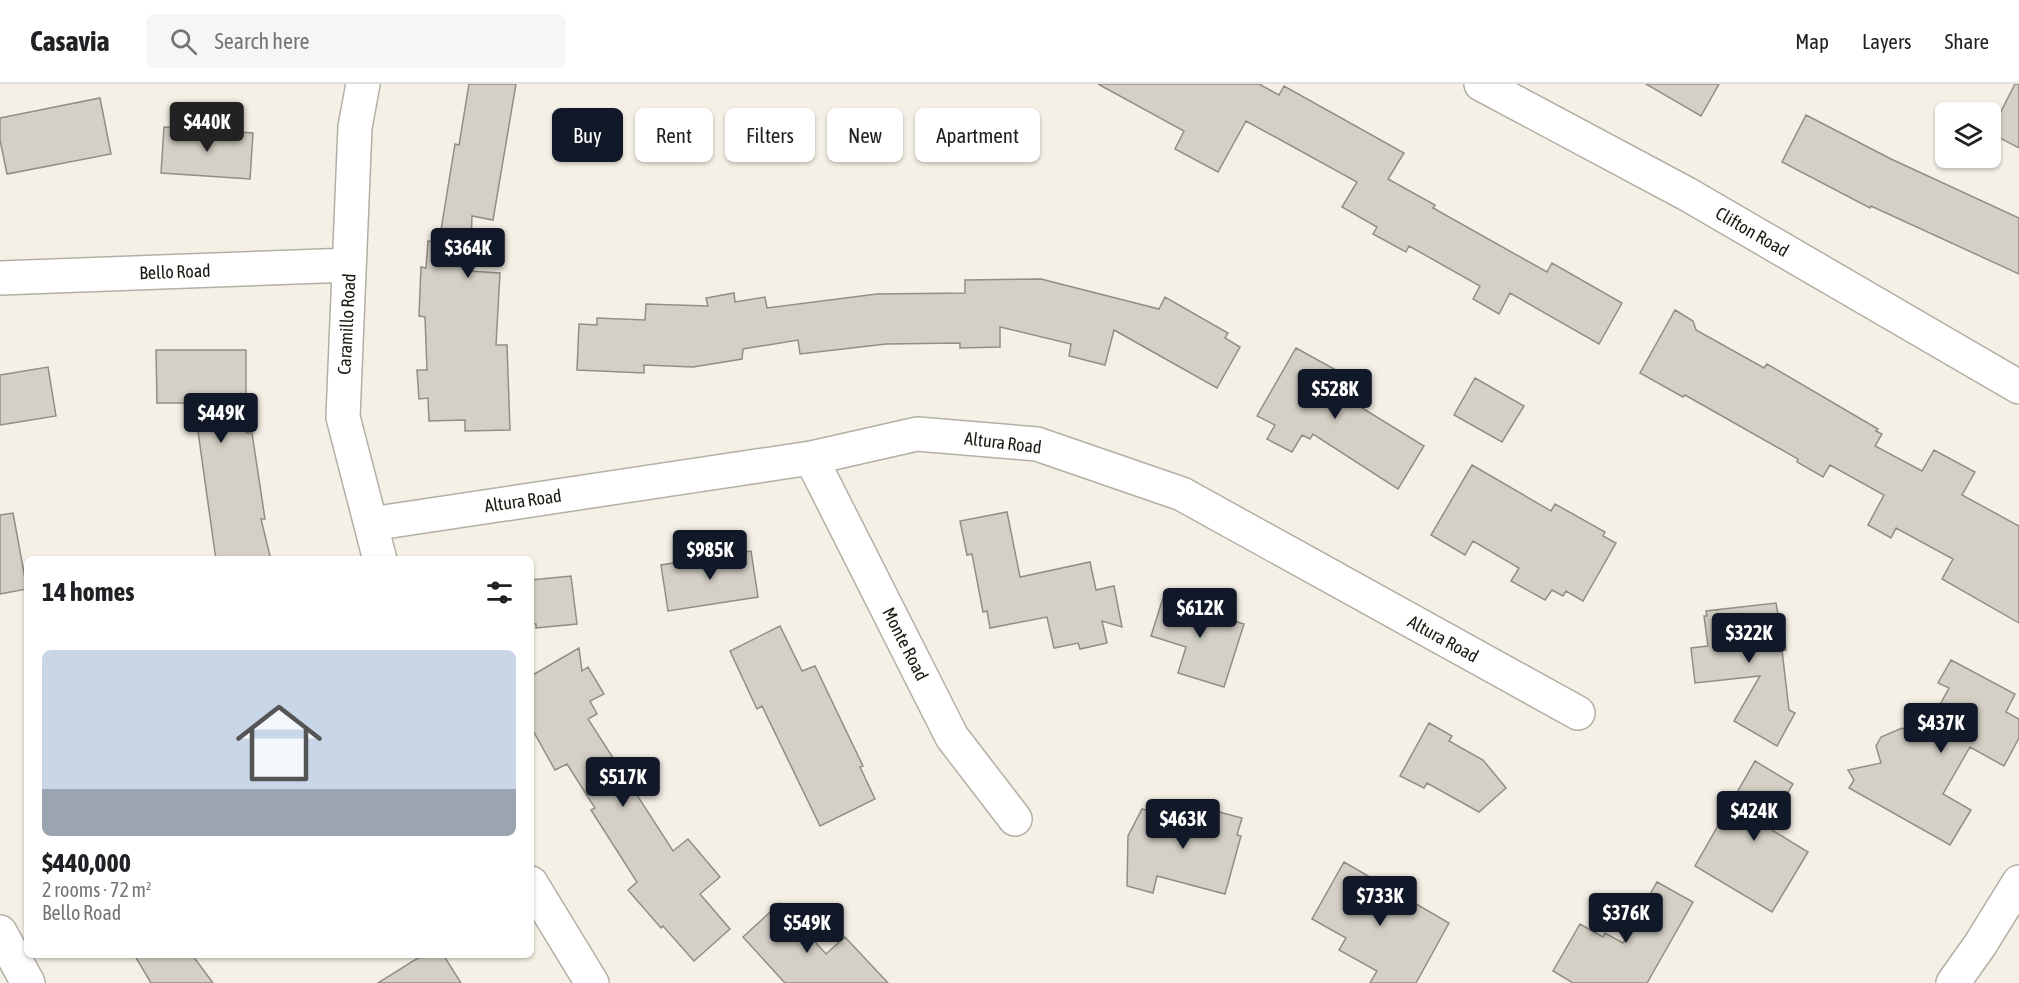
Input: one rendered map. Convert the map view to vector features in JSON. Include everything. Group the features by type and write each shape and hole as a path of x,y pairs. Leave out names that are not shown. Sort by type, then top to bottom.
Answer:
{"street":[{"name":"Caramillo Road","path":"363,84 355,127 343,417 379,556"},
{"name":"Clifton Road","path":"1481,84 1687,194 2019,387"},
{"name":"Bello Road","path":"0,278 349,265"},
{"name":"Altura Road","path":"371,524 811,458 917,434 1037,444 1182,494 1578,713"},
{"name":"Monte Road","path":"811,458 952,737 1015,819"},
{"path":"1953,983 1980,945 2019,882"},
{"path":"534,888 592,983"},
{"path":"0,932 28,983"}],"building":[{"path":"469,84 516,84 493,220 472,216 470,271 500,273 496,345 507,345 510,430 465,431 465,420 429,421 428,398 419,399 417,370 427,370 425,317 419,316 421,267 426,268 428,241 439,242 455,144 459,145"},
{"path":"1098,84 1259,84 1279,95 1284,86 1404,153 1388,179 1435,205 1433,208 1547,272 1552,263 1622,303 1599,344 1510,293 1499,314 1473,299 1480,286 1409,246 1406,252 1373,234 1377,227 1342,207 1357,182 1246,121 1218,172 1175,149 1184,131"},
{"path":"1646,84 1719,84 1701,116"},
{"path":"2015,84 2019,84 2019,148 2001,139 2001,111"},
{"path":"100,98 111,154 7,174 0,140 0,118"},
{"path":"1806,115 1891,159 2019,218 2019,274 1871,206 1870,208 1782,162"},
{"path":"164,127 253,133 250,179 161,173"},
{"path":"1041,279 1159,309 1165,297 1228,333 1225,338 1240,347 1217,388 1114,330 1105,365 1069,356 1071,344 1000,327 1000,347 960,348 960,343 886,344 800,354 798,340 743,349 742,359 693,367 644,365 644,373 577,370 579,324 597,325 597,318 645,320 646,304 708,306 706,298 734,293 735,302 765,297 767,308 877,294 965,293 965,280"},
{"path":"1675,310 1693,321 1696,330 1764,368 1767,364 1878,429 1876,431 1882,434 1875,446 1922,471 1934,450 1975,472 1962,495 2019,526 2019,623 1942,579 1953,559 1896,528 1891,538 1868,525 1884,495 1830,465 1823,477 1797,462 1798,459 1685,395 1683,397 1640,373"},
{"path":"1296,348 1345,375 1336,392 1424,446 1398,489 1313,434 1310,439 1302,435 1292,452 1267,439 1275,425 1257,416"},
{"path":"156,350 246,350 246,433 252,433 265,519 261,519 270,556 215,556 194,403 157,403"},
{"path":"48,367 56,416 0,425 0,375"},
{"path":"1475,378 1524,406 1502,442 1454,415"},
{"path":"1472,465 1551,511 1555,504 1605,532 1603,536 1616,543 1583,601 1566,591 1563,596 1552,590 1545,600 1511,581 1519,568 1473,541 1465,555 1431,535"},
{"path":"1007,512 1020,577 1090,562 1096,590 1114,586 1122,627 1102,621 1107,643 1080,649 1078,643 1054,648 1047,617 990,628 987,611 983,612 972,554 967,555 960,521"},
{"path":"13,513 24,573 24,590 0,594 0,515"},
{"path":"751,551 758,597 668,611 661,565"},
{"path":"571,576 577,624 536,628 534,624 534,580"},
{"path":"1163,598 1198,610 1200,602 1227,610 1224,618 1244,624 1224,687 1178,673 1186,647 1151,636"},
{"path":"1776,603 1779,620 1783,619 1786,650 1782,650 1789,710 1795,713 1777,746 1734,721 1760,676 1695,683 1691,648 1708,646 1704,616 1707,616 1706,611"},
{"path":"780,626 802,671 815,666 863,766 860,767 875,799 820,826 762,706 757,709 730,651"},
{"path":"579,648 582,671 588,667 604,694 590,701 597,714 588,719 673,851 688,839 720,877 700,894 730,929 694,961 628,890 637,882 591,810 595,808 567,764 555,770 534,732 534,674"},
{"path":"1951,660 2015,694 2006,712 2019,719 2019,738 2004,766 1970,747 1943,794 1971,810 1950,845 1849,788 1854,780 1848,770 1881,763 1876,746 1881,737 1902,728 1921,739 1949,688 1938,683"},
{"path":"1429,723 1452,736 1449,741 1483,760 1506,788 1479,812 1427,783 1424,788 1400,776"},
{"path":"1755,761 1793,784 1767,827 1808,852 1772,912 1695,866"},
{"path":"1200,807 1242,818 1237,835 1241,836 1225,894 1157,876 1153,893 1127,886 1128,836 1142,809 1195,824"},
{"path":"1344,862 1449,923 1416,983 1370,983 1377,971 1339,950 1346,938 1312,919"},
{"path":"1657,882 1693,902 1647,983 1573,983 1553,971 1580,924 1603,937 1605,933 1623,943"},
{"path":"780,903 826,954 845,937 888,983 785,983 743,937"},
{"path":"136,958 194,958 213,983 151,983"},
{"path":"418,958 445,958 461,983 378,983"}]}
